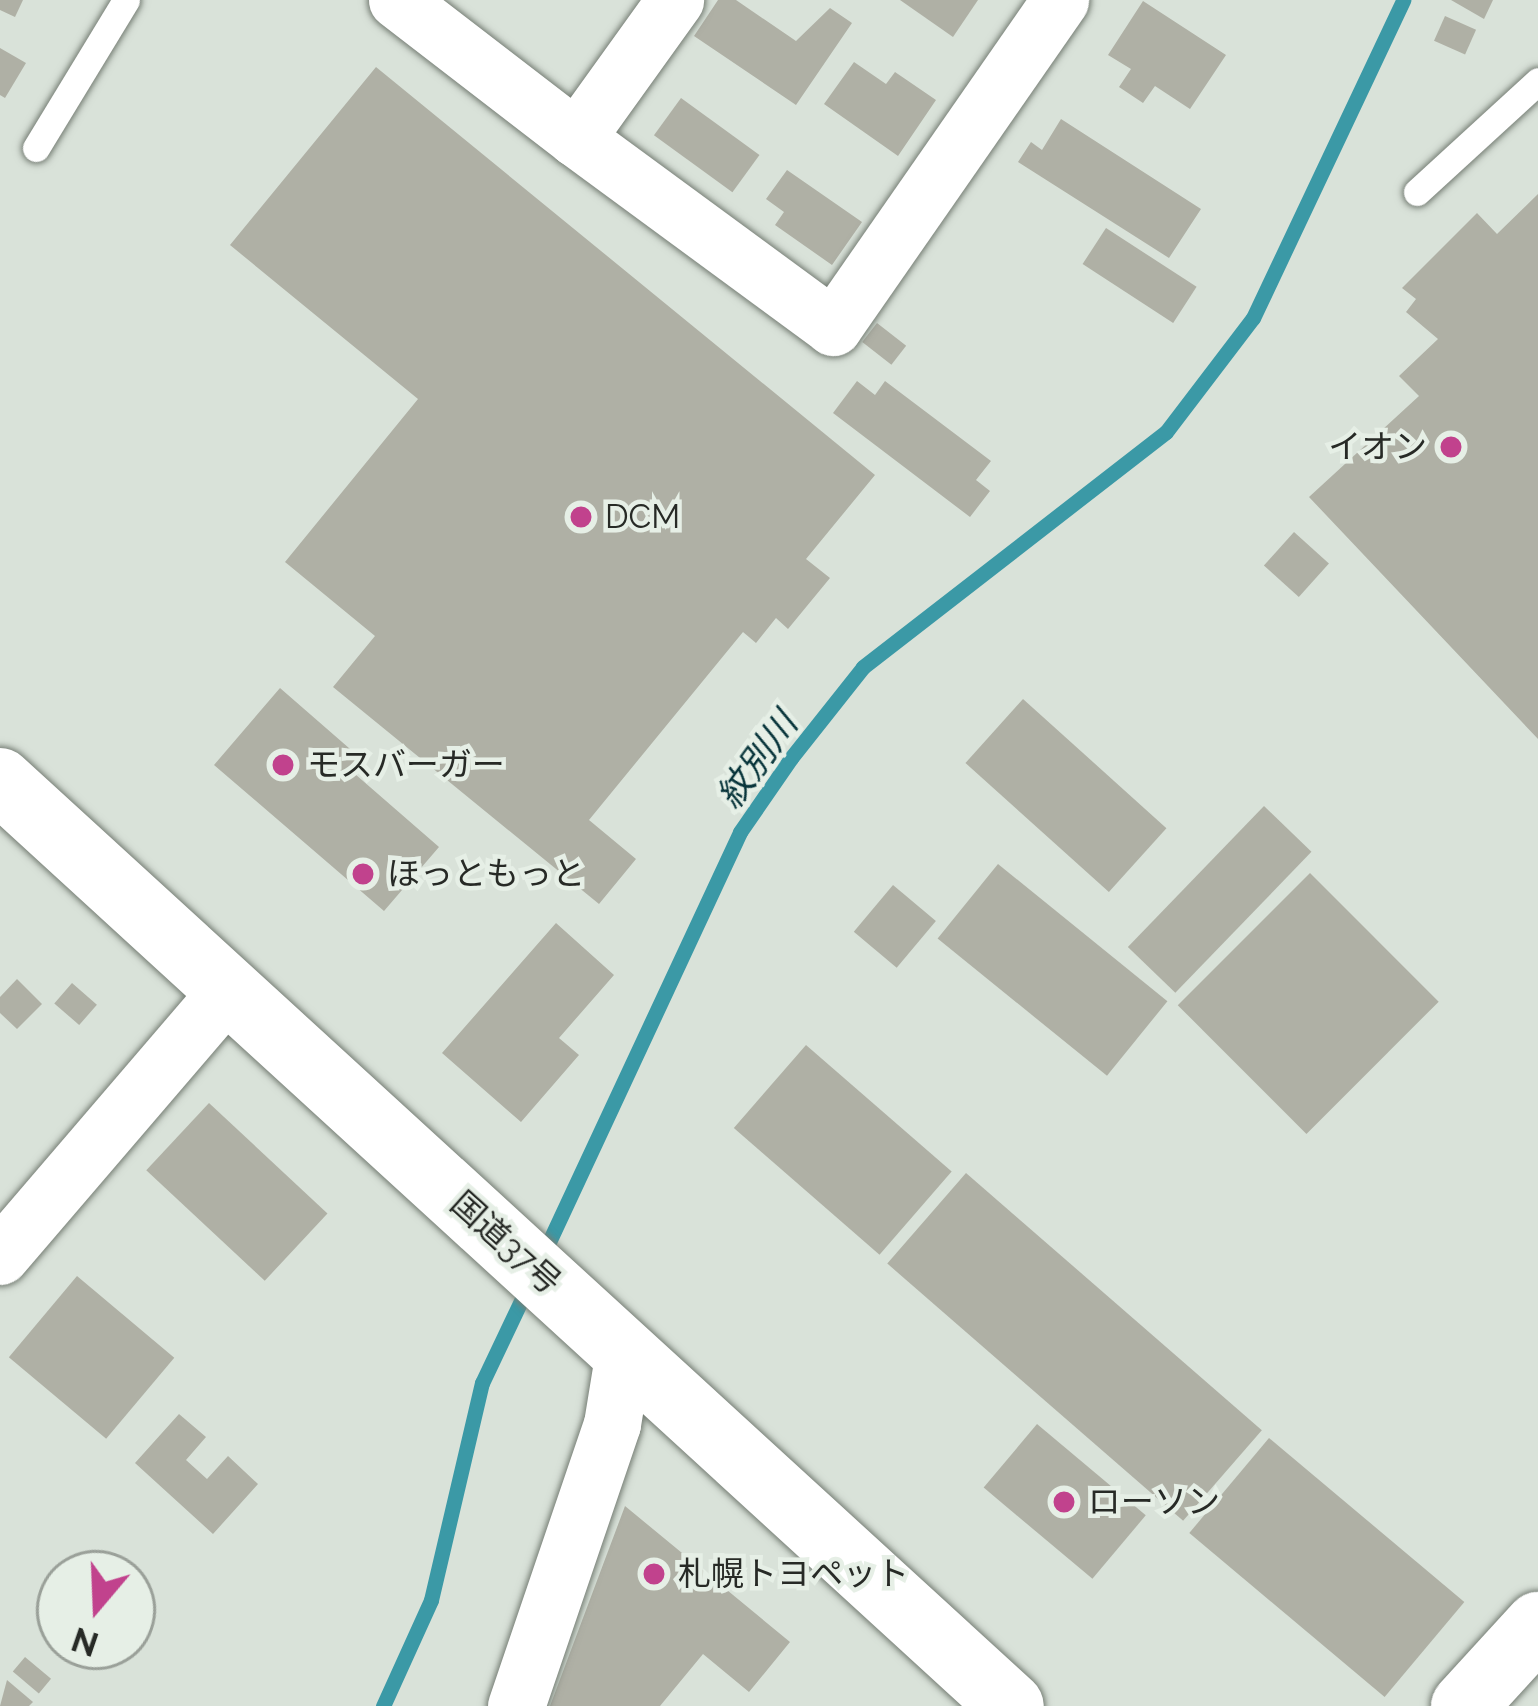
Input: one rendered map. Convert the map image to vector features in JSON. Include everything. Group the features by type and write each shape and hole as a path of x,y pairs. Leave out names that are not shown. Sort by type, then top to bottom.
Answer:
{"main road":[{"name":"国道37号","path":"0,781 1010,1706"},
{"path":"1464,1706 1538,1625"}],"street":[{"path":"397,0 833,327 1060,0"},
{"path":"576,138 675,0"},
{"path":"0,1256 229,989"},
{"path":"516,1706 612,1424 610,1338"}],"lane":[{"path":"36,148 126,0"},
{"path":"1417,192 1538,81"}],"building":[{"path":"0,0 23,0 15,17 0,10"},
{"path":"718,0 736,0 796,41 830,8 852,23 796,105 694,36"},
{"path":"900,0 978,0 953,37"},
{"path":"1451,0 1493,0 1484,19"},
{"path":"1143,1 1226,55 1190,109 1155,86 1143,103 1119,87 1131,69 1108,55"},
{"path":"1445,16 1476,30 1465,54 1434,41"},
{"path":"0,48 26,63 5,98 0,95"},
{"path":"854,62 886,84 895,72 936,100 898,156 824,104"},
{"name":"DCM","path":"376,67 875,475 806,559 830,578 788,629 776,618 756,643 743,632 589,820 636,859 599,904 333,687 375,636 285,562 418,399 230,245"},
{"path":"681,98 759,155 732,192 654,135"},
{"path":"1061,119 1201,209 1169,258 1018,162 1031,142 1042,150"},
{"path":"787,170 862,222 832,265 775,225 784,212 766,199"},
{"name":"イオン","path":"1538,194 1538,739 1309,497 1419,396 1399,376 1438,339 1406,312 1416,299 1402,288 1477,213 1497,234"},
{"path":"1106,228 1197,287 1173,323 1083,264"},
{"path":"877,323 906,346 891,365 862,342"},
{"path":"857,381 875,395 885,381 991,461 976,480 990,491 970,517 833,413"},
{"path":"1294,532 1329,563 1299,597 1264,565"},
{"path":"280,688 365,762 355,774 439,847 384,911 214,765"},
{"path":"1023,699 1166,828 1109,892 965,763"},
{"path":"1264,806 1311,852 1175,993 1128,947"},
{"path":"998,864 1167,1001 1107,1076 938,939"},
{"path":"1310,873 1439,1002 1306,1134 1178,1005"},
{"path":"893,885 936,921 897,968 854,932"},
{"path":"556,923 614,975 559,1038 579,1055 521,1122 442,1053"},
{"path":"17,979 42,1004 17,1029 0,1013 0,997"},
{"path":"72,983 97,1005 79,1025 54,1003"},
{"path":"806,1045 952,1172 879,1255 734,1128"},
{"path":"209,1103 327,1213 265,1281 146,1170"},
{"path":"966,1173 1262,1430 1183,1521 887,1264"},
{"path":"77,1276 174,1358 106,1439 9,1357"},
{"path":"179,1414 206,1437 186,1460 207,1479 228,1456 258,1484 213,1534 135,1463"},
{"name":"ローソン","path":"1037,1424 1146,1515 1092,1579 984,1488"},
{"path":"1269,1438 1464,1602 1385,1697 1189,1533"},
{"name":"札幌トヨペット","path":"625,1506 790,1642 749,1692 703,1654 660,1706 550,1706"},
{"path":"25,1657 51,1679 39,1693 13,1672"},
{"path":"7,1680 33,1702 29,1706 0,1706"}],"waterway":[{"name":"紋別川","path":"541,1259 740,832 863,667 1166,432 1253,318 1403,0"},
{"name":"紋別川","path":"383,1706 431,1600 482,1383 528,1286"}],"place":[{"name":"イオン","path":"1451,447"},
{"name":"DCM","path":"581,517"},
{"name":"モスバーガー","path":"283,765"},
{"name":"ほっともっと","path":"363,874"},
{"name":"ローソン","path":"1064,1502"},
{"name":"札幌トヨペット","path":"654,1574"}]}
